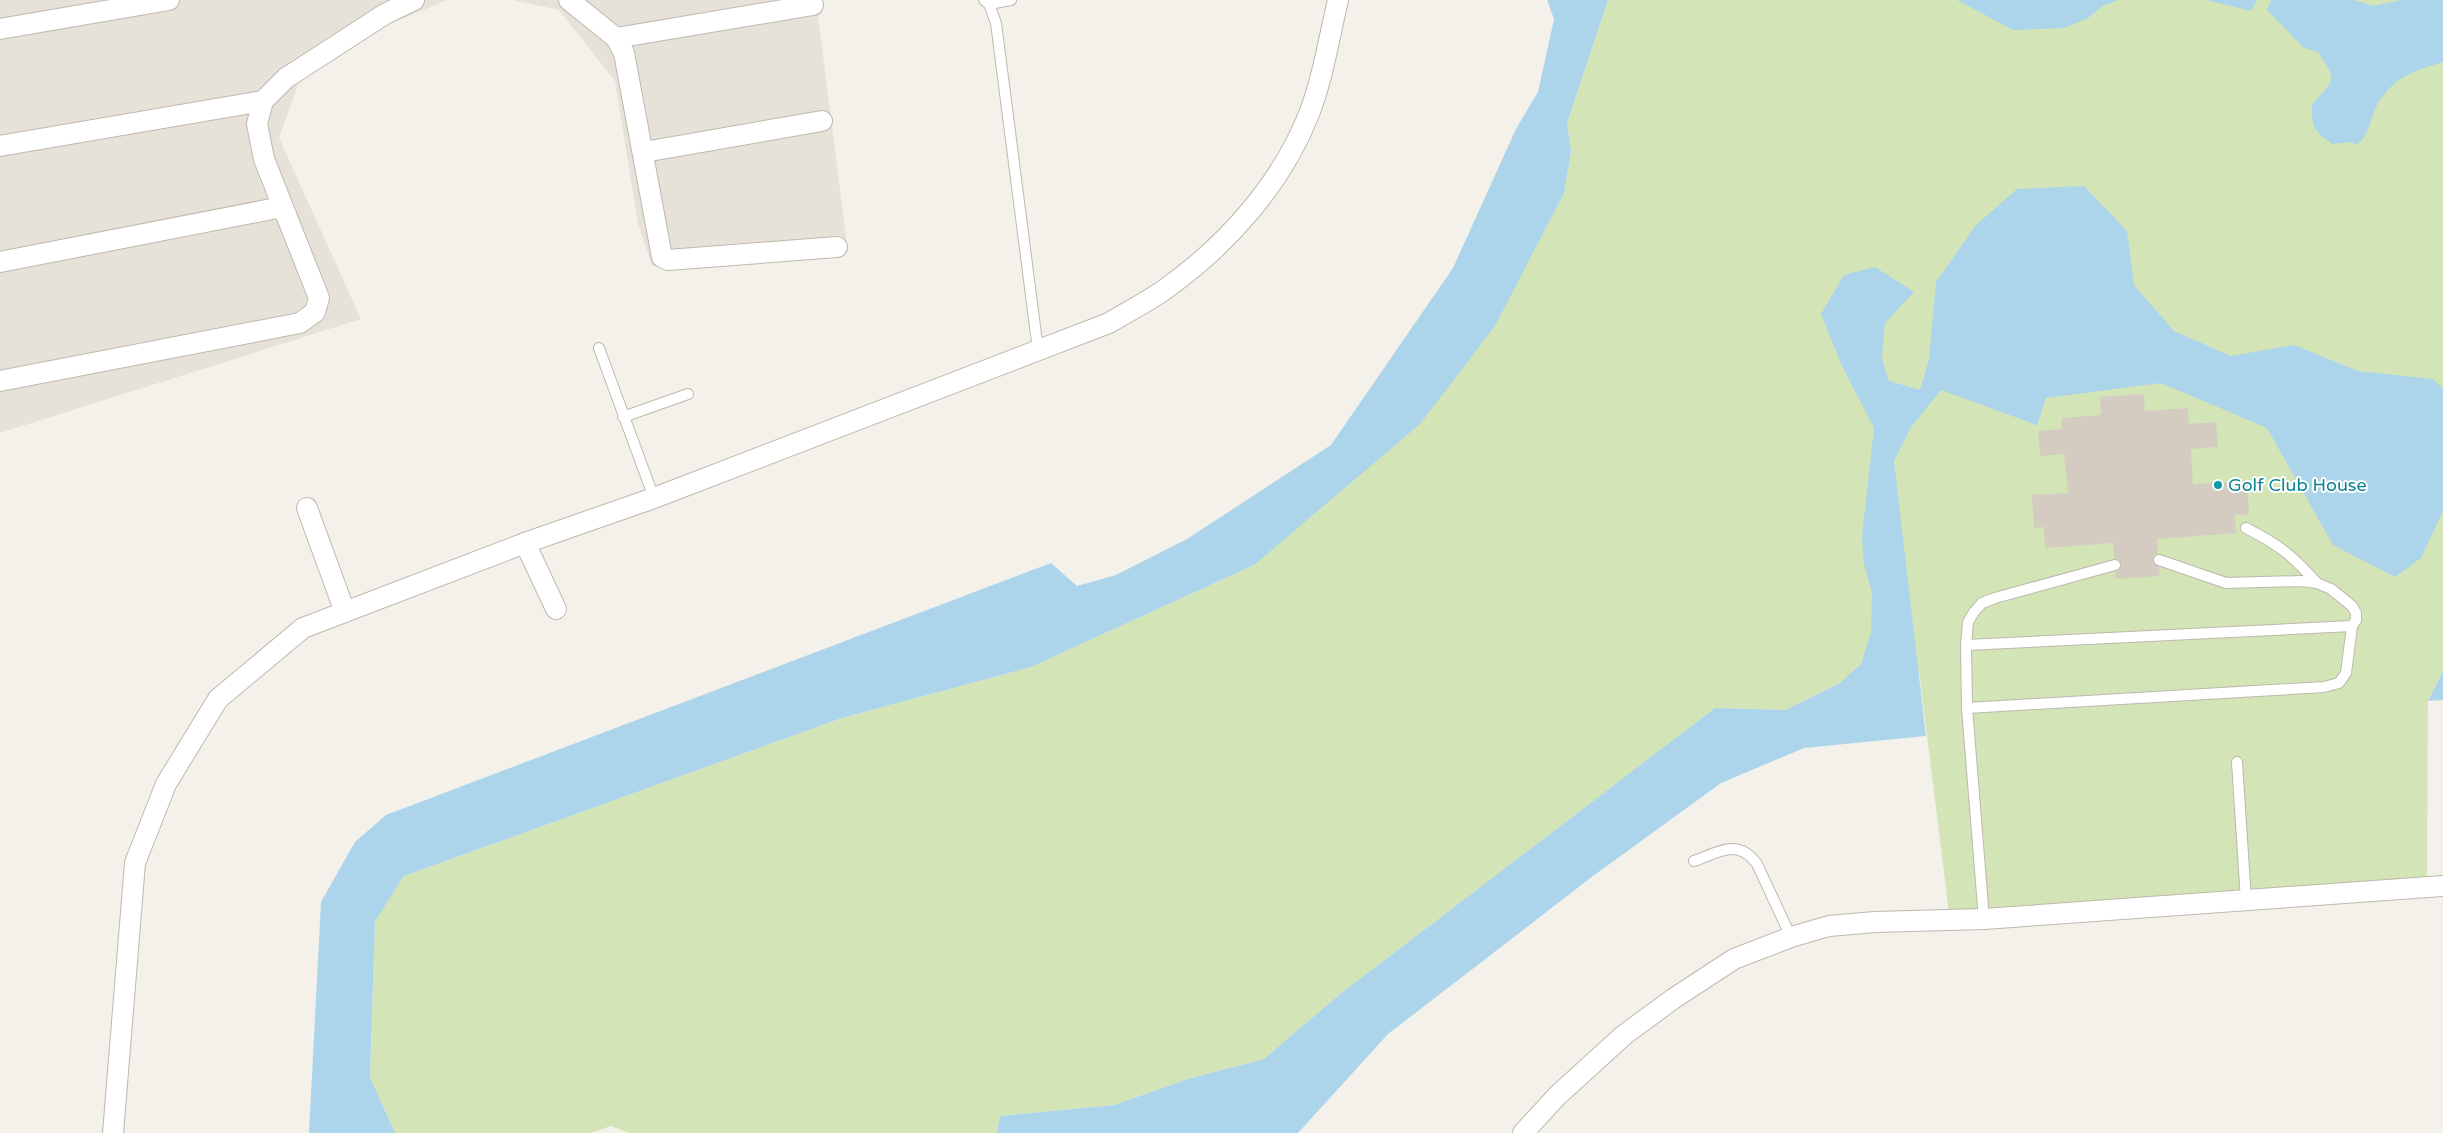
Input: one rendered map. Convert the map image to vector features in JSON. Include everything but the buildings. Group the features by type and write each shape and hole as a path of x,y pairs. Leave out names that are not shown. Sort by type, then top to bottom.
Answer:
{"street":[{"path":"0,29 169,0"},
{"path":"0,381 300,323 315,312 319,298 264,159 257,124 262,101 286,78 385,14 414,0"},
{"path":"569,0 616,38 624,53 662,256 668,260 837,247"},
{"path":"112,1133 135,863 166,784 218,699 303,628 525,542 654,498 1109,323 1164,290 1207,255 1248,215 1293,147 1309,114 1318,85 1338,0"},
{"path":"616,38 813,5"},
{"path":"0,146 262,101"},
{"path":"644,152 822,121"},
{"path":"0,262 282,207"},
{"path":"306,508 345,612"},
{"path":"525,542 556,609"},
{"path":"1523,1133 1557,1096 1631,1030 1734,959 1791,937 1829,926 1984,919 2443,886"}],"lane":[{"path":"1011,0 987,2 996,23 1038,350"},
{"path":"598,348 654,498"},
{"path":"623,417 688,394"},
{"path":"2246,528 2275,543 2293,557 2317,583"},
{"path":"1967,708 2324,687 2339,682 2346,673 2352,626 2356,620 2356,613 2352,606 2331,589 2317,583 2301,580 2226,583 2159,560"},
{"path":"1984,919 1967,708 1966,645 1968,622 1982,603 2028,587 2115,564"},
{"path":"1966,645 2352,626"},
{"path":"2237,762 2246,901"},
{"path":"1694,861 1724,850 1738,849 1749,853 1791,937"}],"shaded area":[{"path":"0,0 447,0 387,25 301,76 279,138 361,319 0,433"},
{"path":"513,0 816,0 848,252 652,266 638,224 615,81 559,10"}],"green space":[{"path":"1608,0 2443,0 2443,671 2428,701 2427,889 1950,921 1919,671 1840,683 1785,710 1715,708 1340,994 1264,1059 1188,1079 1114,1105 1000,1116 997,1133 629,1133 611,1126 590,1133 395,1133 370,1077 375,920 404,876 842,718 1031,667 1254,565 1553,214 1564,193 1571,152 1567,123"}],"water":[{"path":"1547,0 1608,0 1567,123 1571,152 1564,193 1495,326 1420,424 1254,565 1031,667 842,718 404,876 375,921 370,1077 395,1133 309,1133 321,902 355,842 386,815 1051,563 1077,586 1116,575 1187,539 1331,445 1453,268 1516,129 1538,92 1554,19"},
{"path":"1957,0 2118,0 2103,6 2088,18 2064,28 2013,30"},
{"path":"2206,0 2257,0 2251,11"},
{"path":"2271,0 2354,0 2373,6 2401,0 2443,0 2443,62 2415,71 2392,86 2379,102 2364,137 2356,145 2350,142 2332,144 2317,132 2312,118 2312,104 2326,89 2331,80 2331,75 2318,52 2304,48 2267,10"},
{"path":"2084,186 2127,231 2134,285 2174,331 2231,356 2294,345 2358,371 2433,379 2443,389 2443,511 2421,558 2395,577 2333,545 2267,428 2161,383 2046,398 2037,425 1941,390 1911,427 1894,461 1926,736 1804,748 1721,783 1593,876 1388,1034 1298,1133 997,1133 1000,1116 1114,1105 1188,1079 1264,1059 1340,994 1715,708 1785,710 1840,683 1861,664 1871,633 1872,592 1864,564 1862,536 1874,428 1842,366 1821,314 1844,275 1875,267 1914,292 1885,323 1882,359 1889,381 1920,390 1929,359 1936,282 1976,225 2017,189"},
{"path":"2443,671 2443,700 2428,701"}],"place":[{"name":"Golf Club House","path":"2218,485"}]}
